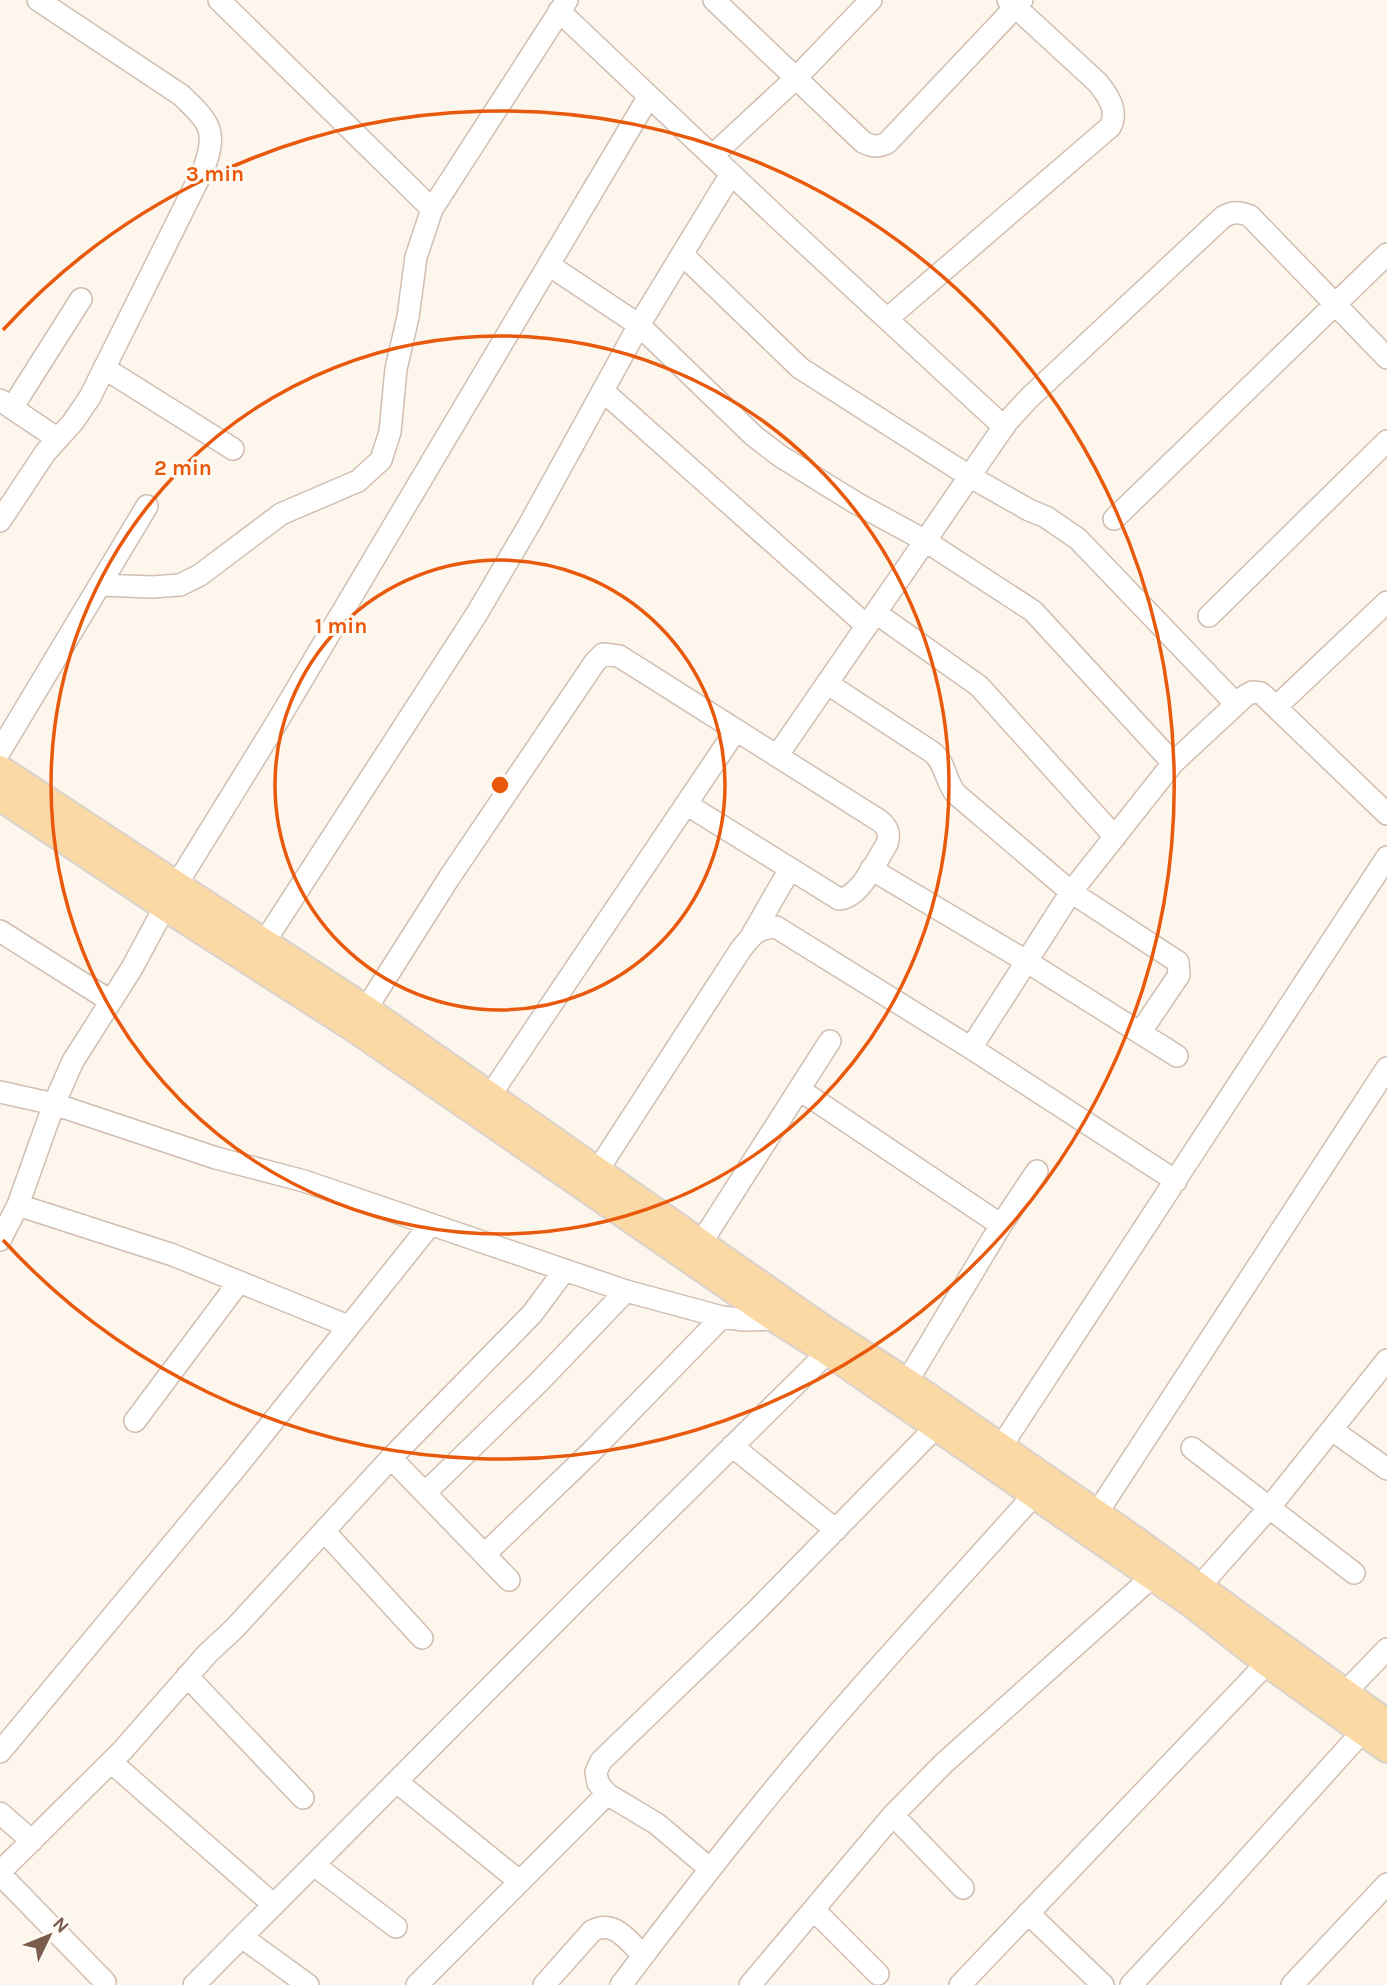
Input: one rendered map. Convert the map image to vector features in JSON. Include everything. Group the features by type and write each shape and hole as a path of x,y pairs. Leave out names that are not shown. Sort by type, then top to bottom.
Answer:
{"main road":[{"path":"0,769 171,895 484,1104 1160,1570 1192,1604 1267,1663 1338,1701 1387,1723"},
{"path":"0,797 171,895"},
{"path":"258,952 366,1009 484,1104"},
{"path":"592,1180 701,1243 828,1352 901,1391 935,1428 995,1456 1034,1496 1091,1522"},
{"path":"1160,1570 1200,1586 1338,1701 1362,1732 1387,1749"}],"street":[{"path":"0,520 45,453 90,397 204,168 211,147 210,131 201,114 181,95 37,0"},
{"path":"219,0 432,209"},
{"path":"714,0 863,142 871,146 879,147 887,143 1015,2 1107,93 1114,110 1110,127 887,319"},
{"path":"712,156 796,78 864,2"},
{"path":"100,585 152,587 180,584 200,575 281,514 358,481 381,460 390,432 396,369 408,317 416,257 432,209 563,5 649,96 1004,427"},
{"path":"0,1240 18,1205 54,1104 73,1061 132,968 171,895 649,96"},
{"path":"258,952 476,615 529,526 639,324 731,174"},
{"path":"777,756 1004,427 1029,398 1223,217 1241,212 1250,216 1387,358"},
{"path":"682,254 800,368 969,476 1046,517 1078,539 1236,704"},
{"path":"1114,520 1387,254"},
{"path":"549,265 639,324 754,436 780,456 924,540 1033,611 1173,763"},
{"path":"58,439 6,404 81,299"},
{"path":"104,368 233,449"},
{"path":"603,391 872,620 979,686 1115,837"},
{"path":"1209,615 1387,441"},
{"path":"0,751 147,506"},
{"path":"1276,706 1384,612"},
{"path":"366,1009 456,866 603,654 619,656 777,756 887,827 890,836 855,892 848,898 839,899 686,804"},
{"path":"828,684 932,751 939,757 947,781 956,794 1071,892 1178,962 1179,975 1140,1033"},
{"path":"971,1048 1071,892 1173,763 1252,692 1261,693 1276,706 1387,814"},
{"path":"484,1104 736,730"},
{"path":"995,1456 1387,857"},
{"path":"592,1180 752,935 790,869"},
{"path":"871,869 1026,961 1177,1056"},
{"path":"752,935 764,928 776,928 971,1048 1176,1181"},
{"path":"0,932 110,1000"},
{"path":"701,1243 830,1041"},
{"path":"1091,1522 1387,1068"},
{"path":"800,1090 1001,1225"},
{"path":"0,1092 54,1104 216,1158 304,1181 626,1292 722,1317 790,1317"},
{"path":"901,1391 1001,1225 1037,1171"},
{"path":"18,1205 173,1255 348,1326"},
{"path":"0,1752 239,1464 430,1225"},
{"path":"105,1982 0,1873 111,1762 187,1676 325,1532 391,1458 533,1314 564,1271"},
{"path":"135,1421 239,1282"},
{"path":"425,1493 539,1382 626,1292"},
{"path":"485,1555 591,1452 722,1317"},
{"path":"194,1985 828,1352"},
{"path":"1200,1586 1269,1508 1387,1360"},
{"path":"710,1869 657,1824 607,1794 598,1783 596,1772 601,1761 836,1530 935,1428"},
{"path":"1332,1430 1387,1469"},
{"path":"732,1446 836,1530"},
{"path":"1192,1448 1354,1573"},
{"path":"391,1458 509,1580"},
{"path":"621,1985 783,1779 899,1644 1034,1496"},
{"path":"325,1532 422,1638"},
{"path":"750,1985 893,1815 943,1764 1160,1570"},
{"path":"1338,1701 1387,1649"},
{"path":"960,1985 1267,1663"},
{"path":"187,1676 303,1798"},
{"path":"1131,1985 1362,1732"},
{"path":"111,1762 274,1905"},
{"path":"397,1782 519,1881"},
{"path":"417,1985 607,1794"},
{"path":"0,1813 32,1841"},
{"path":"893,1815 963,1888"},
{"path":"314,1865 396,1927"},
{"path":"1292,1985 1387,1884"},
{"path":"814,1910 878,1974"},
{"path":"1028,1913 1103,1985"},
{"path":"544,1985 592,1931 600,1927 609,1926 616,1930 643,1955"},
{"path":"242,1937 308,1985"}]}
